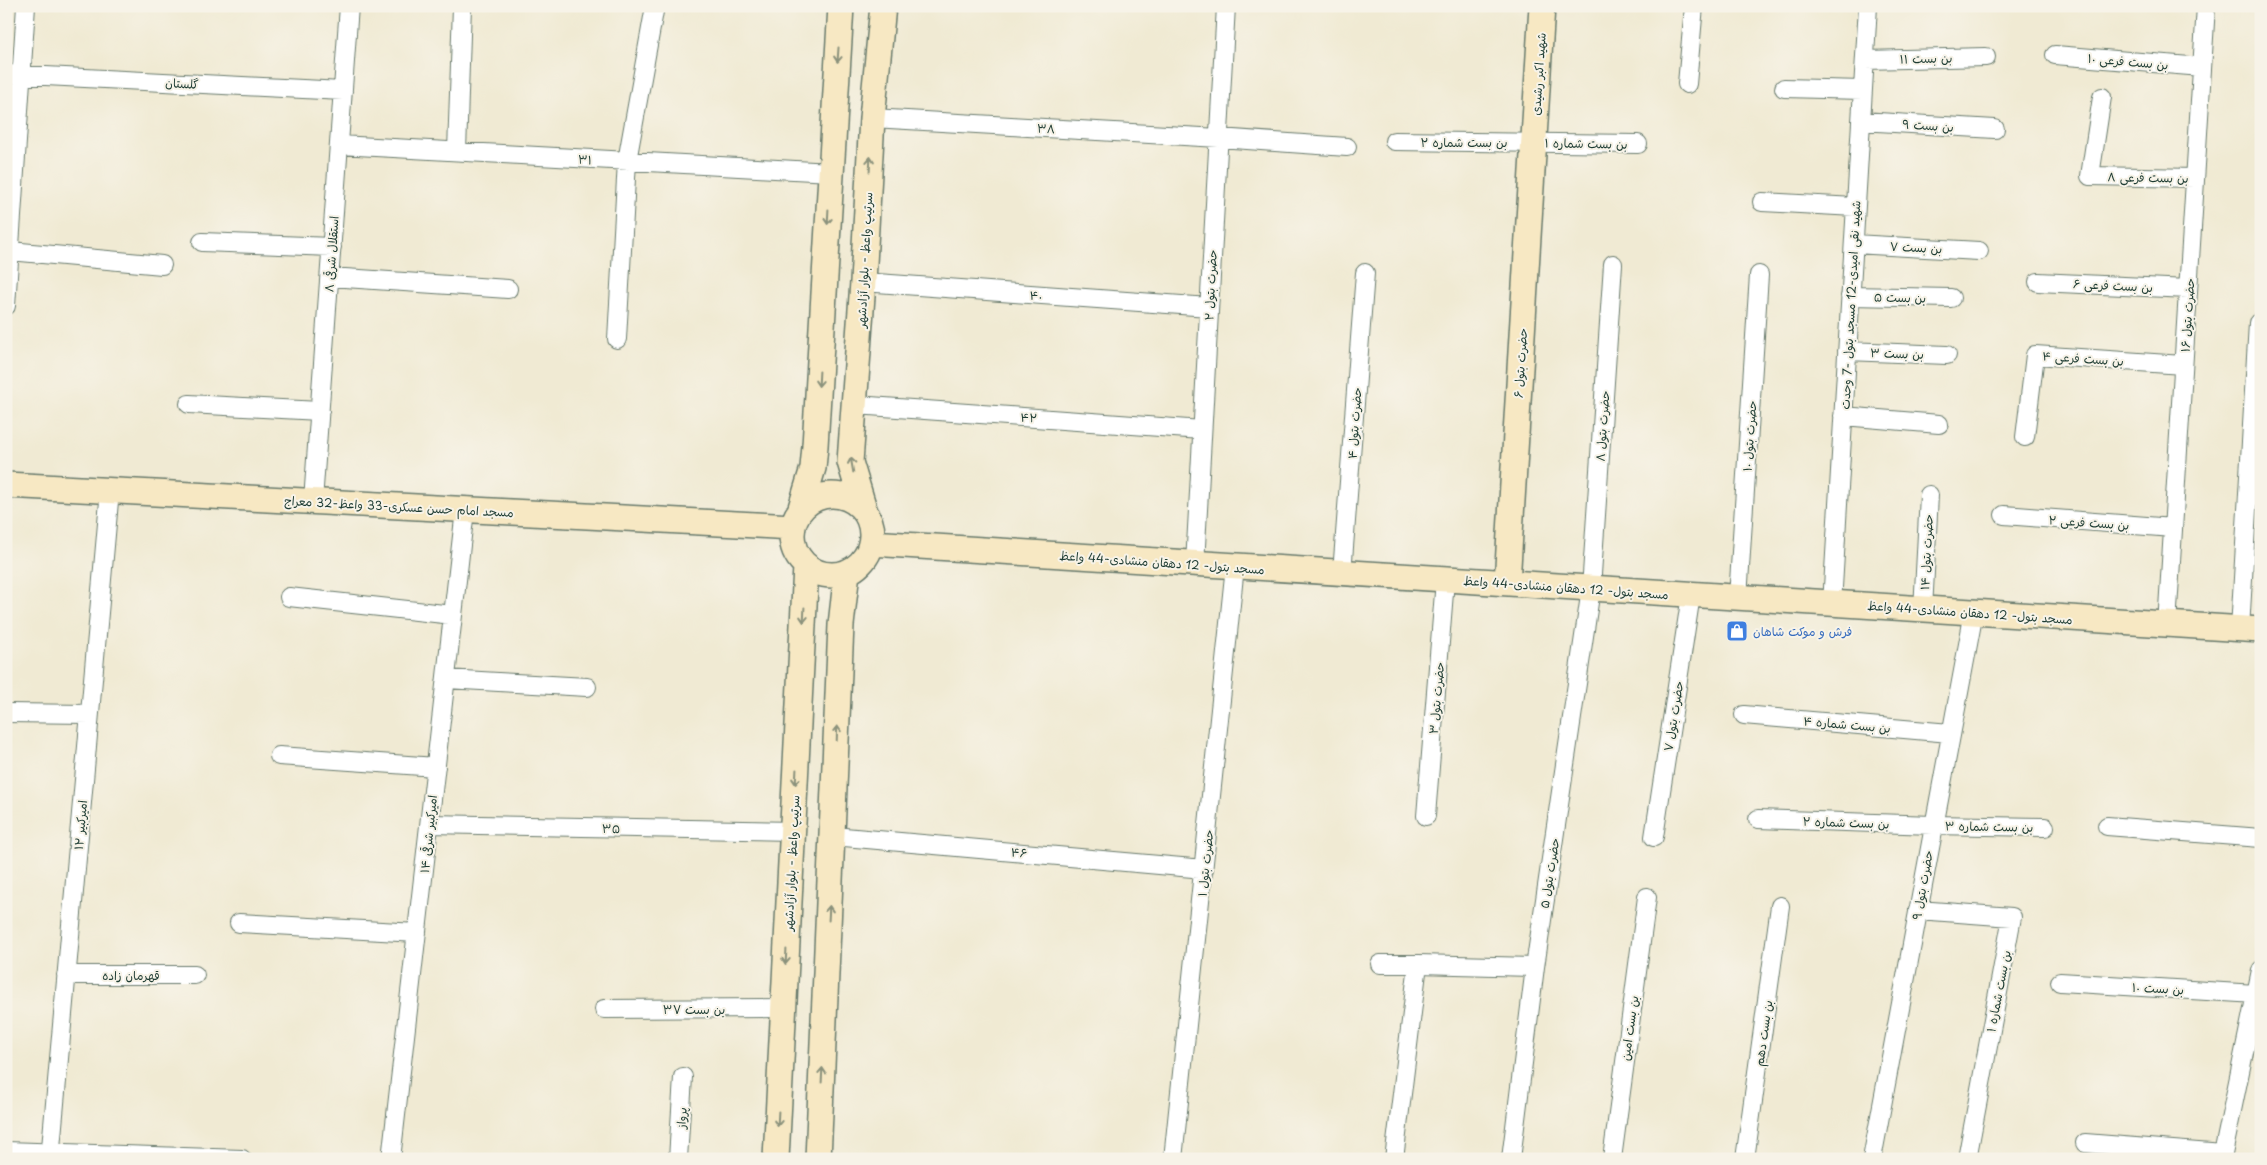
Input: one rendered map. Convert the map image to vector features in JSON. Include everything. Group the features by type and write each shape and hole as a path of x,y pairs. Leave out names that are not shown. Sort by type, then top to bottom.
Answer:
{"street":[{"path":"6,306 10,251 14,74 26,6"},
{"name":"استقلال شرقی ۸","path":"314,501 349,6"},
{"path":"456,151 462,6"},
{"path":"617,339 627,161 654,6"},
{"path":"796,519 809,502 820,496 833,494 846,497 865,512 872,531 872,544 867,555 848,572 826,575 806,566 794,548 796,519 812,468 815,446 841,6"},
{"name":"سرتیپ واعظ - بلوار آزادشهر","path":"865,512 850,462 856,404 872,118 883,6"},
{"name":"حضرت بتول ۲","path":"1195,564 1226,6"},
{"name":"شهید اکبر رشیدی","path":"1534,142 1542,6"},
{"path":"1687,84 1694,6"},
{"name":"شهید نقی امیدی-12 مسجد بتول -7 وحدت","path":"1832,604 1868,6"},
{"name":"حضرت بتول ۱۶","path":"2167,625 2206,6"},
{"name":"بن بست فرعی ۱۰","path":"2055,55 2202,67"},
{"name":"بن بست ۱۱","path":"1865,60 1986,57"},
{"name":"گلستان","path":"14,74 343,91"},
{"path":"1784,88 1863,90"},
{"name":"بن بست فرعی ۸","path":"2102,98 2090,176 2195,178"},
{"name":"۳۸","path":"872,118 1219,138 1347,148"},
{"name":"بن بست ۹","path":"1861,121 1995,129"},
{"name":"بن بست شماره ۲","path":"1394,141 1534,142"},
{"name":"بن بست شماره ۱","path":"1534,142 1638,144"},
{"name":"حضرت بتول ۶","path":"1507,583 1534,142"},
{"name":"۳۱","path":"339,145 831,172"},
{"path":"1762,202 1855,207"},
{"path":"202,242 332,247"},
{"name":"بن بست ۷","path":"1854,244 1979,250"},
{"path":"10,251 162,265"},
{"name":"حضرت بتول ۸","path":"1592,588 1613,264"},
{"name":"حضرت بتول ۴","path":"1342,573 1365,273"},
{"name":"حضرت بتول ۱۰","path":"1738,598 1759,275"},
{"path":"330,278 508,289"},
{"name":"۴۰","path":"863,282 1209,307"},
{"name":"بن بست فرعی ۶","path":"2038,282 2188,289"},
{"name":"بن بست ۵","path":"1850,296 1951,298"},
{"path":"2251,630 2258,323"},
{"name":"بن بست ۳","path":"1847,351 1947,355"},
{"name":"بن بست فرعی ۴","path":"2025,437 2035,354 2184,365"},
{"path":"189,404 320,411"},
{"name":"۴۲","path":"856,404 1202,430"},
{"path":"1843,416 1939,424"},
{"name":"مسجد امام حسن عسکری-33 واعظ-32 معراج","path":"6,485 465,510 796,519"},
{"name":"امیرکبیر ۱۲","path":"51,1156 110,490"},
{"name":"حضرت بتول ۱۴","path":"1923,610 1929,495"},
{"name":"۱۴ امیرکبیر شرقی","path":"391,1159 465,510"},
{"name":"بن بست فرعی ۲","path":"2004,515 2173,528"},
{"name":"مسجد بتول- 12 دهقان منشادی-44 واعظ","path":"872,544 2251,630"},
{"name":"سرتیپ واعظ - بلوار آزادشهر","path":"776,1159 806,566"},
{"name":"حضرت بتول ۱","path":"1173,1159 1235,566"},
{"path":"818,1159 841,625 848,572"},
{"name":"حضرت بتول ۳","path":"1426,816 1446,580"},
{"name":"حضرت بتول ۵","path":"1511,1159 1535,966 1592,588"},
{"name":"حضرت بتول ۷","path":"1654,837 1691,595"},
{"path":"289,597 453,616"},
{"name":"حضرت بتول ۹","path":"1872,1159 1974,612"},
{"path":"446,678 587,687"},
{"path":"6,713 90,714"},
{"name":"بن بست شماره ۴","path":"1744,715 1950,733"},
{"path":"279,756 436,767"},
{"name":"بن بست شماره ۲","path":"1758,818 1933,825"},
{"name":"۳۵","path":"430,824 793,831"},
{"name":"بن بست شماره ۳","path":"1933,825 2045,827"},
{"path":"2107,826 2261,838"},
{"name":"۴۶","path":"833,836 1204,868"},
{"name":"بن بست امین","path":"1612,1159 1647,897"},
{"name":"بن بست دهم","path":"1745,1159 1780,906"},
{"name":"بن بست شماره ۱","path":"1918,910 2012,917 1967,1159"},
{"path":"239,923 418,933"},
{"path":"1380,964 1535,966"},
{"path":"1394,1159 1418,964"},
{"path":"2085,1143 2222,1156 2256,1016 2256,994 2261,970"},
{"name":"قهرمان زاده","path":"66,975 196,975"},
{"name":"بن بست ۱۰","path":"2060,982 2256,994"},
{"name":"بن بست ۳۷","path":"604,1009 784,1008"},
{"name":"پرواز","path":"678,1159 683,1077"},
{"path":"6,1151 51,1156 242,1159"}],"place":[{"name":"فرش و موکت شاهان","path":"1737,631"}]}
